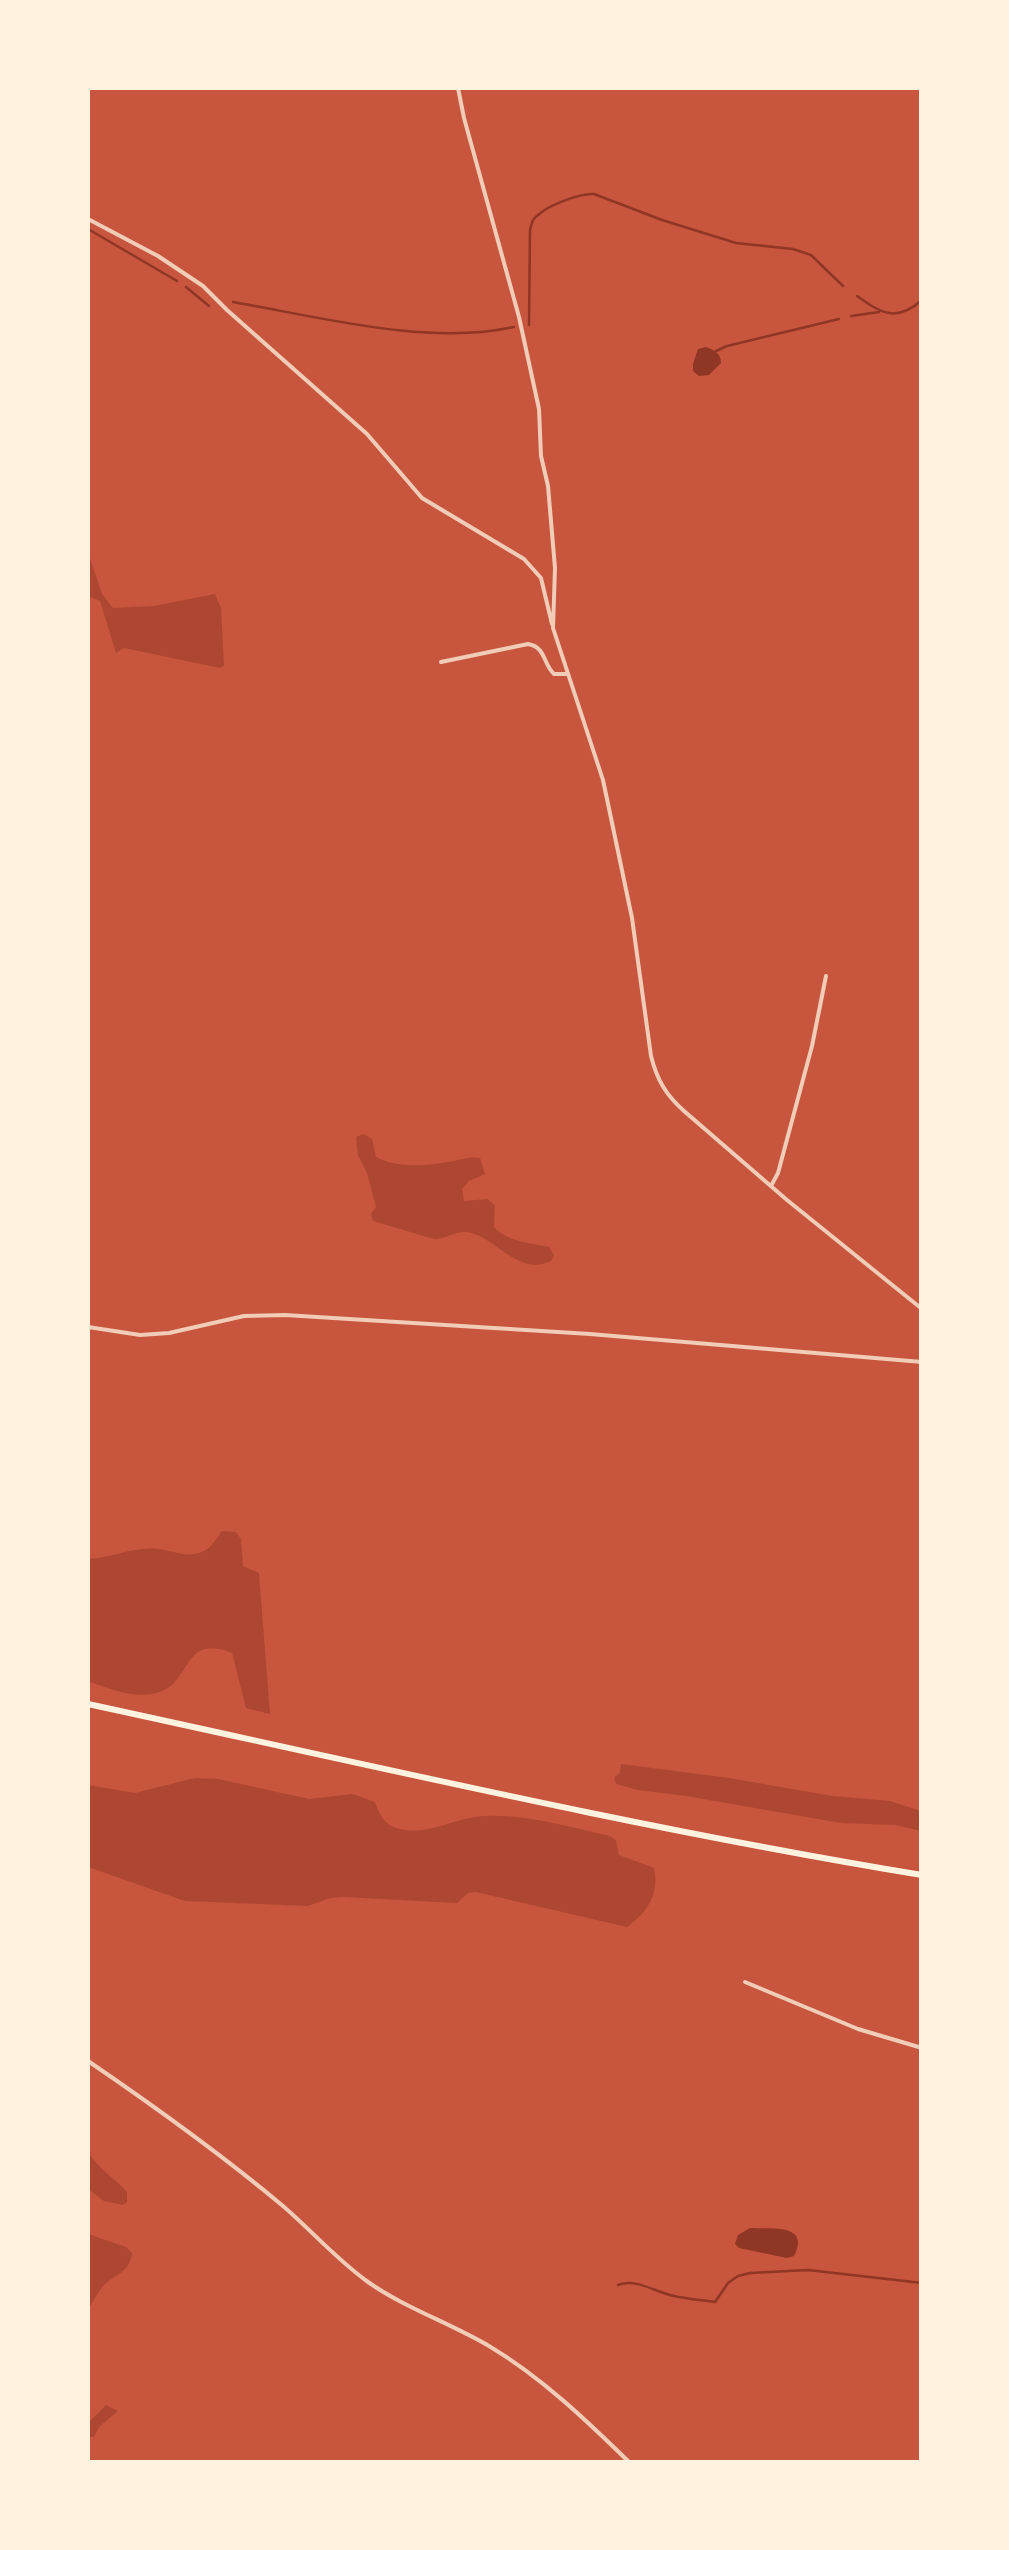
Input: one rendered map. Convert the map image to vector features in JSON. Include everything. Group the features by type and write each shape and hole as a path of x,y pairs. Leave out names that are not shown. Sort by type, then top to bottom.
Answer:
{"highway":[{"path":"88,1704 643,1823 922,1874"}],"street":[{"path":"460,90 539,409 555,568 553,628"},
{"path":"88,219 204,286 367,434 422,498 524,558 540,578 603,780 632,918 650,1056 656,1074 671,1100 922,1309"},
{"path":"441,662 528,644 542,652 554,674 566,674"},
{"path":"771,1186 778,1173 812,1046 826,976"},
{"path":"88,1326 140,1335 170,1333 244,1316 285,1315 922,1362"},
{"path":"745,1982 858,2029 922,2048"},
{"path":"88,2061 157,2108 282,2206 371,2284 522,2368 629,2462"}],"shaded area":[{"path":"706,347 718,354 721,363 709,375 699,376 693,371 693,364 698,349"},
{"path":"88,552 102,594 113,608 154,606 215,594 221,608 224,666 124,648 116,653 100,601 88,596"},
{"path":"364,1134 372,1139 376,1157 392,1163 421,1165 480,1158 485,1174 462,1189 464,1201 488,1199 495,1206 494,1227 513,1239 549,1247 554,1255 551,1261 526,1263 476,1234 458,1233 434,1239 373,1221 371,1214 376,1207 358,1155 356,1137"},
{"path":"222,1531 236,1532 241,1539 243,1566 259,1573 270,1714 246,1708 232,1653 216,1649 195,1654 177,1680 157,1693 130,1694 88,1681 88,1559 150,1549 194,1554 210,1547"},
{"path":"621,1764 890,1801 921,1811 921,1831 896,1825 841,1823 638,1790 616,1784 614,1777 620,1773"},
{"path":"195,1778 218,1779 309,1799 353,1794 375,1802 384,1820 400,1829 422,1830 474,1817 501,1816 610,1836 616,1840 619,1855 654,1868 655,1886 646,1909 627,1927 476,1892 468,1893 457,1903 343,1897 308,1906 185,1901 88,1867 88,1785 135,1793"},
{"path":"88,2152 127,2192 123,2205 104,2201 88,2189"},
{"path":"750,2228 793,2233 798,2245 794,2256 739,2248 735,2244 738,2235"},
{"path":"88,2234 126,2247 132,2253 125,2269 103,2286 88,2309"},
{"path":"106,2405 118,2411 99,2427 94,2437 88,2437 88,2423"}],"waterway":[{"path":"529,325 533,221 557,204 588,194 736,243 793,249 811,255 843,286"},
{"path":"88,229 177,281"},
{"path":"186,287 209,306"},
{"path":"857,296 889,313 904,311 922,300"},
{"path":"233,302 410,331 481,332 514,327"},
{"path":"851,316 879,312"},
{"path":"716,351 839,319"},
{"path":"618,2285 639,2284 674,2296 715,2302 728,2283 750,2273 808,2270 922,2283"}]}
